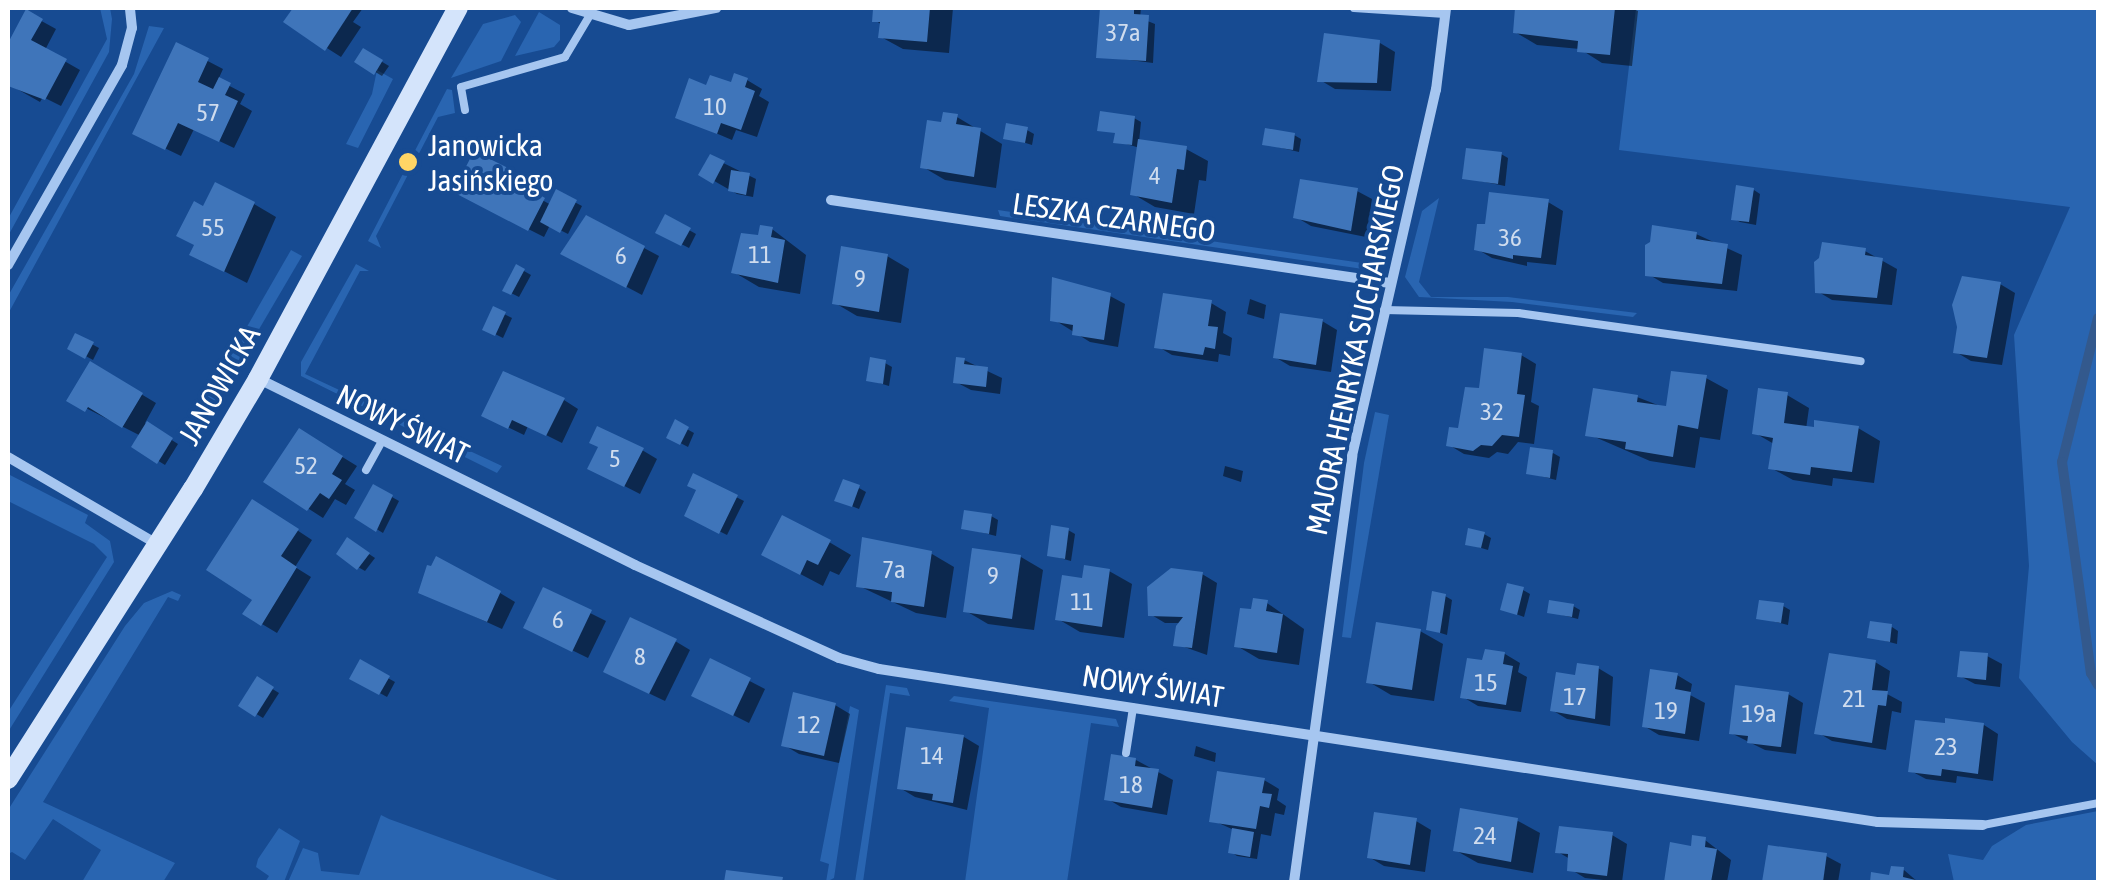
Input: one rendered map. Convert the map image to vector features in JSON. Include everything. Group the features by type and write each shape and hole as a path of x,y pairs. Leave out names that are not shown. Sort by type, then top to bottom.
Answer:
{"street":[{"path":"8,266 122,65 132,28 130,8"},
{"name":"JANOWICKA","path":"8,779 258,379 458,8"},
{"path":"572,8 642,24 716,8"},
{"name":"MAJORA HENRYKA SUCHARSKIEGO","path":"1294,882 1352,456 1436,90 1446,11"},
{"name":"LESZKA CZARNEGO","path":"830,200 1390,283"},
{"name":"NOWY ŚWIAT","path":"258,379 382,442 839,658 911,675 1878,822 1983,826"},
{"path":"8,456 157,544"}],"lane":[{"path":"1354,8 1446,11"},
{"path":"464,110 460,87 565,56 590,15"},
{"path":"1384,310 1518,313 1861,361"},
{"path":"366,470 382,442"},
{"path":"1126,752 1133,708"},
{"name":"NOWY ŚWIAT","path":"1983,826 2098,803"}],"shaded area":[{"path":"100,8 110,8 109,52 8,236 8,219 107,39"},
{"path":"1636,8 2098,8 2098,765 2072,742 2019,678 2029,566 2014,335 2070,207 1619,150"},
{"path":"539,12 560,25 560,40 554,47 515,56"},
{"path":"515,15 521,22 501,61 451,78 483,24"},
{"path":"149,26 164,28 8,314 8,296 134,74"},
{"path":"377,70 393,79 358,148 346,144 372,94"},
{"path":"447,89 452,90 455,113 438,117 376,236 381,248 368,241"},
{"path":"1392,194 1398,201 1383,259 1363,269 1000,216 998,210 1369,264 1378,255"},
{"path":"1439,198 1419,282 1431,297 1508,297 1637,313 1633,317 1512,302 1419,297 1405,277 1422,211"},
{"path":"291,250 302,256 204,423 195,417"},
{"path":"356,264 369,271 360,271 305,374 502,466 497,473 301,376 301,362"},
{"path":"1375,412 1389,415 1351,638 1342,637 1364,463"},
{"path":"8,474 88,515 85,523 110,541 114,562 8,732 8,712 107,557 94,544 8,501"},
{"path":"172,591 181,595 178,601 168,597 43,802 175,863 163,882 82,882 101,850 53,819 25,860 12,852 8,854 8,810 125,626 144,603"},
{"path":"886,685 907,688 910,696 890,693 863,882 855,882"},
{"path":"954,696 1116,719 1119,727 1091,723 1067,882 965,882 989,708 949,701"},
{"path":"850,706 859,710 834,878 826,882 829,864 820,861"},
{"path":"2098,811 2098,882 1954,882 1948,854 1983,860 1992,846 2026,825"},
{"path":"381,815 563,882 288,882 303,848 318,853 321,871 359,875"},
{"path":"279,828 300,841 284,882 265,882 269,876 256,867 258,859"}],"building":[{"path":"293,8 353,8 325,51 283,22"},
{"path":"930,8 927,42 878,38 880,22 872,22 873,9"},
{"path":"1100,8 1134,8 1134,14 1149,15 1146,61 1096,58"},
{"path":"1515,8 1615,8 1610,55 1577,52 1578,41 1513,33"},
{"path":"26,9 43,19 31,40 67,59 45,100 8,86 8,43"},
{"path":"1324,33 1380,40 1377,83 1317,82"},
{"path":"176,42 209,58 198,82 213,89 219,77 231,83 225,95 238,101 219,142 178,123 165,150 132,134"},
{"path":"363,48 383,60 374,75 354,62"},
{"path":"734,73 748,78 745,87 755,91 741,130 721,123 717,134 675,118 689,78 706,85 710,75 731,82"},
{"path":"1100,111 1135,116 1132,145 1113,143 1115,133 1097,131"},
{"path":"943,112 958,114 956,124 981,128 974,177 920,168 927,120 941,122"},
{"path":"1006,123 1028,127 1025,143 1003,139"},
{"path":"1265,128 1295,133 1293,150 1262,145"},
{"path":"1138,139 1187,146 1184,170 1177,169 1172,203 1130,195"},
{"path":"1466,148 1502,152 1498,184 1462,179"},
{"path":"474,151 510,169 514,180 545,198 528,231 453,192"},
{"path":"710,154 725,161 713,184 698,175"},
{"path":"731,170 750,173 746,195 728,191"},
{"path":"1300,179 1358,188 1351,231 1293,218"},
{"path":"215,182 255,202 224,272 189,255 194,245 176,236 194,201 203,206"},
{"path":"1736,185 1754,188 1749,222 1731,220"},
{"path":"556,189 577,200 560,233 540,222"},
{"path":"1489,192 1549,199 1541,258 1513,255 1513,259 1474,250 1477,224 1485,224"},
{"path":"665,214 691,228 681,246 655,233"},
{"path":"586,215 645,246 626,288 560,254"},
{"path":"760,225 773,227 771,237 785,240 778,283 731,273 741,233 758,235"},
{"path":"1652,225 1697,232 1696,239 1728,244 1722,284 1645,276 1645,245 1650,242"},
{"path":"1822,242 1866,248 1865,255 1883,258 1877,298 1815,293 1814,262 1819,258"},
{"path":"841,246 888,254 879,312 832,304"},
{"path":"516,264 525,269 511,295 502,291"},
{"path":"1962,276 2001,282 1987,358 1953,353 1957,327 1952,305"},
{"path":"1052,277 1111,293 1104,340 1072,335 1073,325 1050,321"},
{"path":"1163,293 1212,300 1208,326 1218,327 1215,349 1205,347 1203,355 1154,348"},
{"path":"493,306 506,312 495,336 482,330"},
{"path":"1280,313 1323,319 1316,365 1273,358"},
{"path":"75,333 94,342 85,359 67,349"},
{"path":"1484,348 1522,353 1517,394 1525,395 1519,437 1502,435 1492,446 1481,445 1473,451 1446,446 1449,427 1458,428 1465,387 1479,388"},
{"path":"870,357 886,360 883,384 866,381"},
{"path":"956,357 965,358 964,364 988,367 986,387 953,383"},
{"path":"90,361 143,393 122,428 88,407 85,412 66,401"},
{"path":"503,371 565,398 546,436 512,420 508,429 481,416"},
{"path":"1671,371 1707,375 1698,429 1678,425 1673,457 1625,449 1626,442 1585,436 1593,388 1638,395 1637,402 1666,406"},
{"path":"1758,388 1788,392 1784,423 1814,427 1814,420 1859,426 1852,472 1811,467 1810,475 1768,469 1773,438 1752,434"},
{"path":"675,419 689,427 680,445 666,438"},
{"path":"147,421 173,438 157,464 131,447"},
{"path":"597,426 644,448 624,487 587,469 598,447 589,443"},
{"path":"299,428 343,456 332,474 342,480 329,499 320,493 307,511 263,482"},
{"path":"1530,447 1553,450 1550,478 1526,474"},
{"path":"693,473 738,495 719,534 684,516 696,490 687,486"},
{"path":"843,479 860,485 852,507 834,501"},
{"path":"373,484 393,495 376,532 354,518"},
{"path":"252,499 299,529 281,556 297,567 261,626 242,614 252,600 206,570"},
{"path":"964,510 992,514 989,534 961,529"},
{"path":"782,515 831,540 818,565 807,560 800,575 761,555"},
{"path":"1051,525 1069,528 1065,559 1047,556"},
{"path":"1468,528 1485,532 1481,548 1465,545"},
{"path":"347,537 370,553 357,570 336,554"},
{"path":"862,537 932,551 924,607 891,602 892,592 856,587"},
{"path":"972,548 1021,555 1012,619 963,612"},
{"path":"436,556 501,591 487,622 418,593 427,565 431,566"},
{"path":"1084,565 1110,569 1102,627 1055,620 1062,575 1082,578"},
{"path":"1171,568 1203,572 1192,648 1173,646 1176,626 1183,617 1148,616 1147,587"},
{"path":"1507,583 1524,587 1517,615 1500,610"},
{"path":"543,587 592,610 572,652 523,628"},
{"path":"1432,591 1446,594 1440,633 1426,630"},
{"path":"1253,598 1268,600 1266,611 1283,614 1277,653 1234,647 1240,608 1251,609"},
{"path":"1549,600 1574,604 1572,617 1547,613"},
{"path":"1759,600 1784,603 1781,623 1756,619"},
{"path":"630,617 677,639 649,694 603,672"},
{"path":"1870,621 1892,624 1890,642 1867,638"},
{"path":"1376,622 1421,629 1412,690 1366,683"},
{"path":"1485,649 1505,652 1503,664 1513,666 1506,705 1460,698 1467,658 1482,660"},
{"path":"1960,651 1988,653 1986,680 1957,677"},
{"path":"1829,653 1876,660 1872,690 1888,691 1886,706 1878,705 1872,743 1814,734"},
{"path":"710,658 751,678 733,716 691,696"},
{"path":"360,659 390,676 379,695 349,679"},
{"path":"1577,663 1599,666 1595,719 1550,711 1556,672 1575,675"},
{"path":"1650,669 1678,673 1675,689 1691,692 1685,734 1642,727"},
{"path":"257,676 274,687 255,717 238,706"},
{"path":"1735,685 1789,692 1781,747 1747,743 1748,736 1729,734"},
{"path":"793,692 836,703 824,756 781,746"},
{"path":"1945,718 1984,723 1978,774 1942,769 1941,776 1908,772 1915,720 1945,723"},
{"path":"906,727 964,735 953,803 932,800 933,794 897,789"},
{"path":"1111,754 1136,758 1135,766 1159,769 1152,808 1104,800"},
{"path":"1217,771 1265,778 1262,793 1272,794 1269,808 1260,806 1256,829 1209,822"},
{"path":"1460,808 1518,818 1511,862 1453,851"},
{"path":"1374,812 1417,818 1410,865 1367,858"},
{"path":"1559,826 1613,832 1607,876 1567,871 1568,854 1555,853"},
{"path":"1232,828 1254,832 1250,857 1228,853"},
{"path":"1692,835 1706,837 1705,847 1717,849 1711,882 1664,882 1670,842 1691,846"},
{"path":"1768,845 1827,853 1823,882 1762,882"},
{"path":"1891,866 1904,867 1903,877 1924,882 1870,882 1871,872 1889,875"},
{"path":"726,870 783,877 782,882 724,882"}],"waterway":[{"path":"2098,318 2062,462 2091,673 2098,685"}],"place":[{"name":"Janowicka Jasińskiego","path":"408,162"}]}
